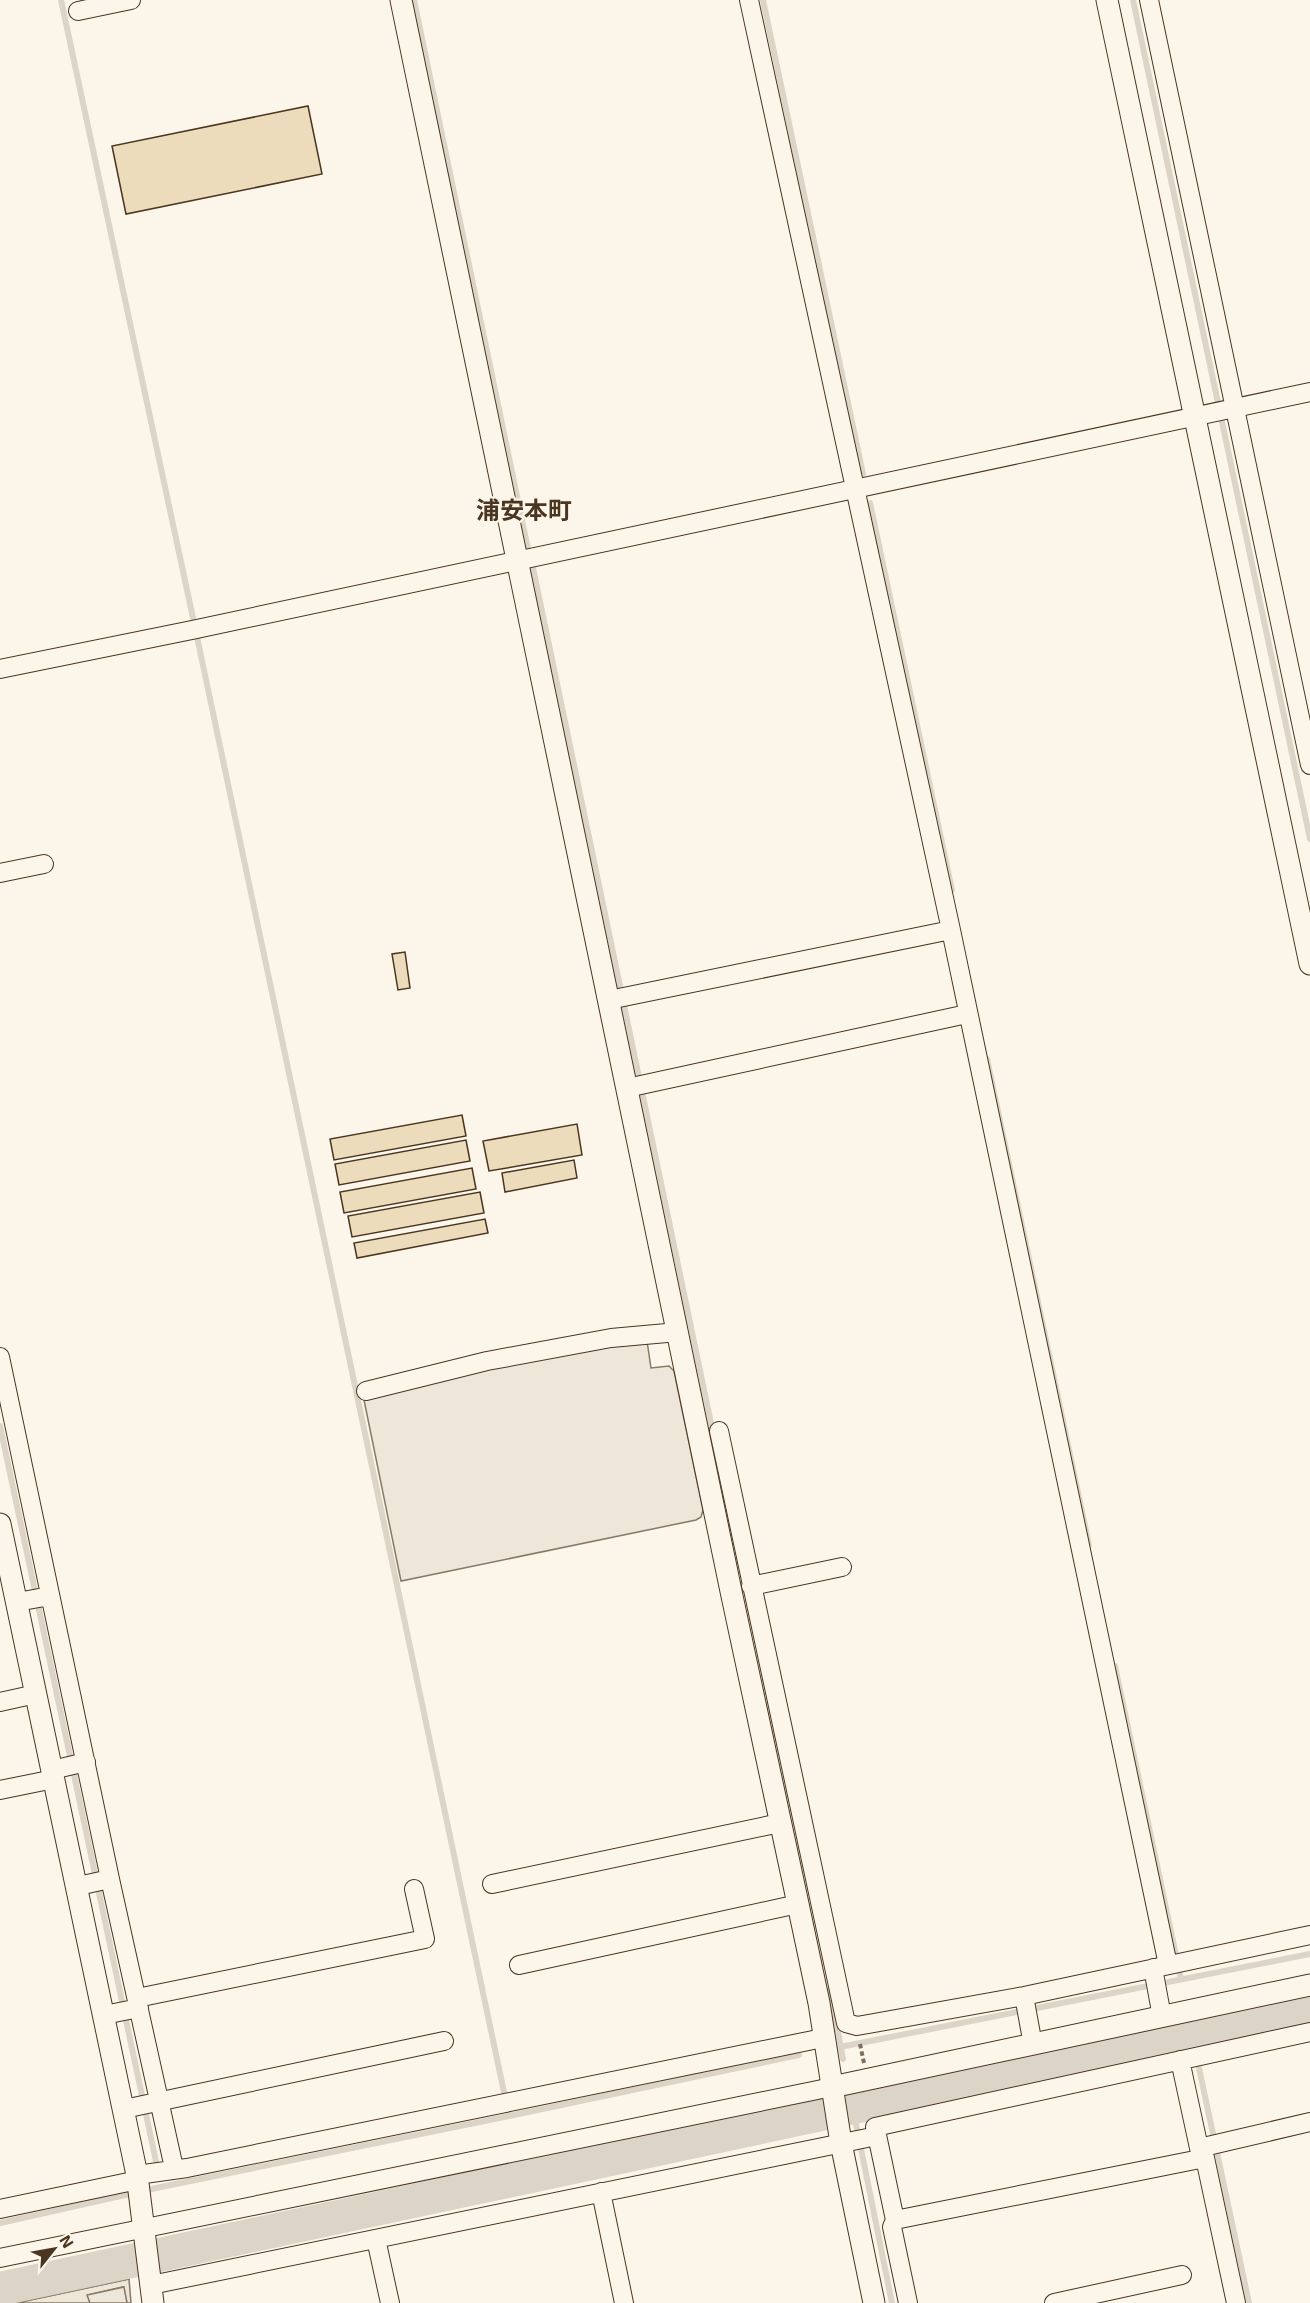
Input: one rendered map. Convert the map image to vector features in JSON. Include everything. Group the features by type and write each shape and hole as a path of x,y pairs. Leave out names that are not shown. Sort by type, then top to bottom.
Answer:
{"street":[{"path":"78,11 131,0"},
{"path":"401,0 518,560 618,998 636,1086 678,1332 722,1485 745,1592 833,2029 832,2092 895,2220 892,2227 908,2303"},
{"path":"749,0 951,930 1165,1971 1162,2017"},
{"path":"1107,0 1218,411 1310,765"},
{"path":"1149,0 1310,964"},
{"path":"0,669 1310,392"},
{"path":"0,873 44,864"},
{"path":"618,998 951,930"},
{"path":"636,1086 967,1014"},
{"path":"366,1391 487,1361 610,1338 678,1332"},
{"path":"0,1358 7,1431 35,1599 68,1768 126,2009 143,2105 149,2179"},
{"path":"719,1431 722,1485"},
{"path":"0,1524 35,1599 36,1694 68,1768 126,2009 143,2105 149,2179 146,2244 152,2294 376,2239 856,2137 875,2127 1310,2032"},
{"path":"745,1592 842,1567"},
{"path":"0,1702 36,1694"},
{"path":"0,1790 68,1768"},
{"path":"492,1884 791,1827"},
{"path":"791,1827 798,1904 819,2003 833,2029"},
{"path":"126,2009 425,1939 414,1889"},
{"path":"519,1965 798,1904"},
{"path":"0,2209 507,2102 833,2029 1026,2006 1310,1935"},
{"path":"0,2258 146,2244 832,2092 1032,2045 1310,1985"},
{"path":"1026,2006 1032,2045"},
{"path":"143,2105 444,2041"},
{"path":"1180,2060 1209,2148 1236,2303"},
{"path":"895,2220 1209,2148 1310,2122"},
{"path":"856,2137 874,2303"},
{"path":"601,2192 624,2303"},
{"path":"376,2239 390,2303"},
{"path":"1054,2303 1182,2275"}],"shaded area":[{"path":"647,1341 651,1368 669,1366 674,1371 703,1510 701,1517 696,1520 401,1581 363,1395 512,1363"},
{"path":"112,2254 129,2266 129,2279 16,2303 0,2303 0,2277"},
{"path":"129,2279 131,2303 127,2303 123,2287 88,2295 90,2303 16,2303"},
{"path":"124,2287 127,2303 90,2303 87,2295"}],"building":[{"path":"308,106 322,174 126,214 112,146"},
{"path":"405,952 410,988 398,990 392,954"},
{"path":"462,1115 466,1136 334,1160 330,1139"},
{"path":"577,1124 582,1155 489,1171 483,1141"},
{"path":"466,1140 470,1161 339,1185 335,1164"},
{"path":"574,1160 577,1178 505,1192 502,1173"},
{"path":"472,1168 476,1189 344,1213 340,1192"},
{"path":"480,1192 484,1213 352,1237 348,1216"},
{"path":"485,1219 488,1233 357,1258 354,1243"}],"waterway":[{"path":"61,0 193,618"},
{"path":"414,0 528,549"},
{"path":"763,0 863,474"},
{"path":"1133,0 1310,839"},
{"path":"870,503 952,890"},
{"path":"533,568 713,1433"},
{"path":"197,637 509,2116"},
{"path":"987,1059 1089,1545"},
{"path":"0,1426 158,2171"},
{"path":"1115,1666 1181,1979"},
{"path":"840,2047 1310,1954"},
{"path":"830,1990 843,2059"},
{"path":"0,2289 1310,2010"},
{"path":"1192,2035 1194,2044"},
{"path":"0,2223 161,2187 799,2055"},
{"path":"1199,2068 1249,2303"},
{"path":"851,2099 892,2303"}],"district":[{"name":"浦安本町","path":"524,511"}]}
